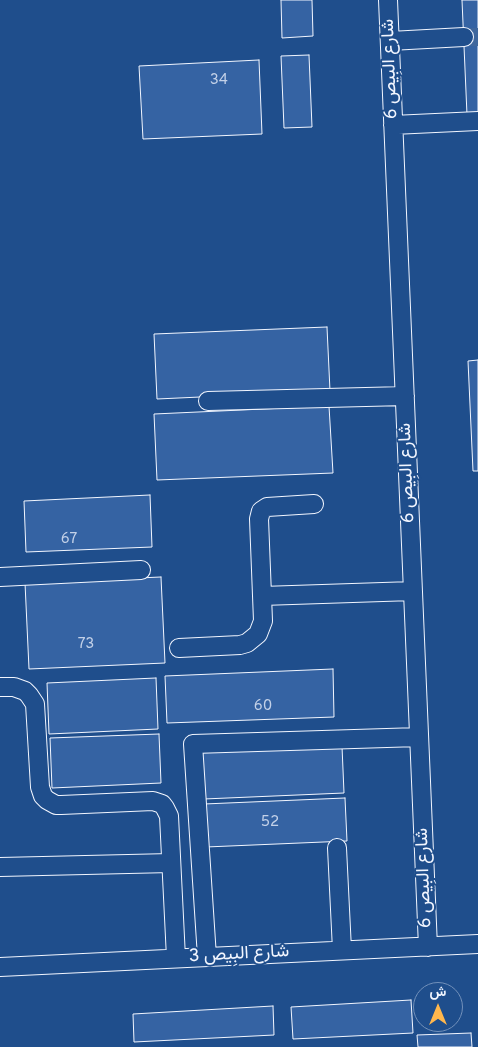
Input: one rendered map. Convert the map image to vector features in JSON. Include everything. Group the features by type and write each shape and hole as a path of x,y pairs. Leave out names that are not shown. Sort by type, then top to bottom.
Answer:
{"street":[{"name":"شارع البِيص 6","path":"388,0 428,946"},
{"path":"390,41 464,38"},
{"path":"393,125 478,121"},
{"path":"208,401 405,396"},
{"path":"179,648 240,645 247,643 258,634 263,622 260,511 267,507 314,504"},
{"path":"0,577 141,570"},
{"path":"262,596 413,590"},
{"path":"0,687 14,687 25,691 35,704 40,787 47,800 56,805 158,802 168,812 176,958"},
{"path":"206,957 193,744 419,737"},
{"path":"337,848 342,950"},
{"path":"0,867 171,863"},
{"name":"شارع البِيص 3","path":"0,967 478,944"}],"building":[{"path":"281,0 312,0 313,36 282,38"},
{"path":"462,0 478,0 478,114 467,115"},
{"path":"309,55 312,127 284,128 281,56"},
{"path":"259,60 262,134 143,139 139,66"},
{"path":"327,327 330,391 157,399 154,334"},
{"path":"478,360 478,471 473,471 468,361"},
{"path":"329,406 333,473 157,480 154,414"},
{"path":"150,495 152,547 26,552 24,501"},
{"path":"161,577 165,663 29,669 25,583"},
{"path":"333,669 334,717 167,723 165,676"},
{"path":"156,678 158,729 49,734 47,683"},
{"path":"159,734 161,783 52,788 50,738"},
{"path":"342,746 344,793 204,799 202,752"},
{"path":"345,798 347,841 206,847 204,804"},
{"path":"411,1000 413,1033 293,1039 291,1007"},
{"path":"273,1006 274,1035 134,1042 133,1014"},
{"path":"471,1033 472,1047 418,1047 417,1035"}],"tunnel":[{"path":"464,37 478,37"}]}
